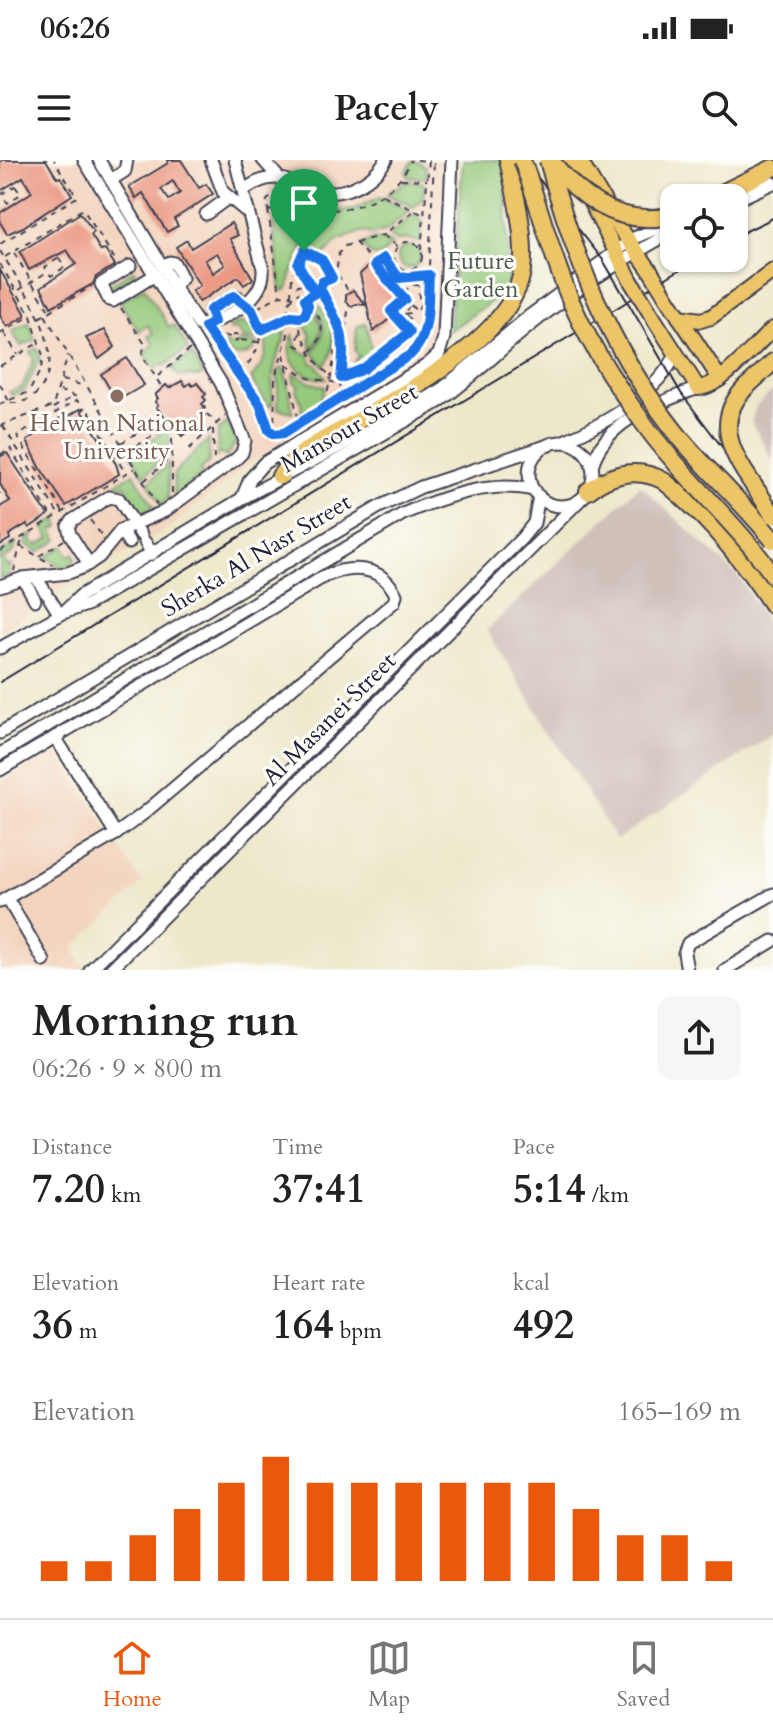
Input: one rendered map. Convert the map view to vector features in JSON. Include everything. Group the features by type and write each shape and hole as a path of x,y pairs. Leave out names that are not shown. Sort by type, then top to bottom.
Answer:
{"highway":[{"path":"280,476 300,454 439,371 500,316 516,291 523,262 508,160"},
{"path":"522,160 569,296 613,378 668,455 773,575"},
{"path":"549,160 597,206 615,214 660,218"},
{"path":"549,160 575,253 617,346 659,411 683,441 773,540"},
{"path":"740,184 773,168"},
{"path":"773,362 745,388 730,410 727,437 773,515"},
{"path":"584,495 608,478 631,473 642,473 664,481 721,537 773,606"}],"main road":[{"path":"569,160 631,281 698,388 720,379 773,329"},
{"path":"579,160 720,379"},
{"path":"679,317 695,321 711,317 773,271"}],"street":[{"path":"84,160 199,325 210,328 256,294 263,276 235,160"},
{"path":"18,581 68,573 89,564 121,530 166,510 240,457 244,449 244,437 221,383 99,160"},
{"path":"111,180 125,171 127,160"},
{"path":"211,160 228,198 248,213"},
{"path":"263,160 279,178 315,191 339,191 367,180 386,160"},
{"path":"241,499 250,479 264,463 427,365 439,354 444,337 452,160"},
{"path":"243,191 260,181 279,178"},
{"path":"748,195 773,183"},
{"path":"206,214 228,198"},
{"name":"Mansour Street","path":"0,648 62,614 87,605 437,403 619,257 660,234"},
{"name":"Mansour Street","path":"62,614 80,596 241,499 443,388 528,317 619,257"},
{"path":"126,269 101,286 109,300 116,299 158,270"},
{"name":"Sherka Al Nasr Street","path":"0,733 379,507 421,487 554,444 599,423 662,378 676,355"},
{"path":"592,467 604,441 617,429 667,398 698,388"},
{"path":"554,444 578,447 592,467 593,479 584,495 559,506 536,493 530,473 539,452 554,444"},
{"name":"Sherka Al Nasr Street","path":"0,754 403,514 488,488 511,486 536,493"},
{"name":"Al Masanei Street","path":"110,970 529,531 537,514 536,493"},
{"name":"Al Masanei Street","path":"92,969 584,495"},
{"path":"89,564 71,536 69,524 113,496 119,499 152,554"},
{"path":"121,530 140,561"},
{"path":"0,770 325,576 345,568 367,569 386,579 394,589 394,602 150,809 116,834 3,900 44,961"},
{"path":"18,581 62,614"},
{"path":"43,599 48,621"},
{"path":"55,737 116,834"},
{"path":"687,970 684,953 688,943 773,894"},
{"path":"725,970 773,941"}],"path":[{"path":"0,243 77,197 54,160"},
{"path":"417,160 429,160 422,258 419,265 409,270 398,265 394,254 397,247 408,241 421,250"},
{"path":"274,434 284,433 406,358 418,347 426,329 434,160"},
{"path":"400,179 428,180"},
{"path":"15,186 21,194 7,203 4,199 2,194 15,186"},
{"path":"382,194 426,216"},
{"path":"279,209 279,200 272,197 266,203 280,295"},
{"path":"0,201 4,199"},
{"path":"291,297 292,277 310,233 311,208"},
{"path":"4,258 83,209 126,269"},
{"path":"279,209 310,233"},
{"path":"268,210 274,212 279,209"},
{"path":"344,342 338,320 320,290 322,282 336,274 339,253 345,246 383,235 415,210"},
{"path":"383,235 397,247"},
{"path":"355,242 405,299 417,312 420,307 418,285 400,293"},
{"path":"0,251 39,318 51,355 50,368 33,397 15,404 8,401 0,384"},
{"path":"304,251 322,260 332,278"},
{"path":"14,252 50,312"},
{"path":"375,265 394,254"},
{"path":"59,258 65,267 51,276 48,271 45,267 59,258"},
{"path":"384,258 399,278 429,275"},
{"path":"0,264 31,316 43,362 28,394 0,404"},
{"path":"298,264 334,331 324,408"},
{"path":"17,291 48,271"},
{"path":"336,274 349,294"},
{"path":"309,283 301,282 296,289 318,314 322,327 320,341 309,351"},
{"path":"39,318 97,283"},
{"path":"320,290 303,298 294,297 288,304 309,351 330,376"},
{"path":"116,299 145,344 142,355 161,386"},
{"path":"341,378 363,369 410,332 391,311 405,299"},
{"path":"238,373 252,361 260,343 261,330 256,316 244,304"},
{"path":"338,399 349,304"},
{"path":"410,304 404,314 410,313 411,321"},
{"path":"261,330 285,319 305,315 308,305"},
{"path":"45,315 143,482 166,510"},
{"path":"18,356 2,333 31,316"},
{"path":"274,434 275,377 288,335 285,319"},
{"path":"210,328 231,337 235,342 240,339 260,343"},
{"path":"210,328 260,404 267,427 274,434"},
{"path":"301,332 296,345 309,351"},
{"path":"0,366 39,343"},
{"path":"156,377 197,343"},
{"path":"283,352 300,423"},
{"path":"51,408 55,404 68,355"},
{"path":"286,363 308,378 340,383"},
{"path":"62,380 87,387"},
{"path":"59,391 75,396 59,407 1,426 59,515"},
{"path":"63,512 17,436 77,400 83,410 86,407 126,474"},
{"path":"189,449 213,429 231,408"},
{"path":"207,414 217,425"},
{"path":"120,444 154,422"},
{"path":"125,452 165,429"},
{"path":"213,429 214,476"},
{"path":"166,510 172,433"},
{"path":"0,455 10,448 53,519"},
{"path":"143,482 172,457"},
{"path":"0,551 135,468"},
{"path":"84,512 108,545"},
{"path":"38,556 71,536"},
{"path":"18,581 22,537"},
{"path":"20,546 68,573"}],"shaded area":[{"path":"0,160 445,160 435,345 425,357 254,460 173,525 62,590 0,632"},
{"path":"773,390 773,460 751,422 756,406"},
{"path":"640,485 738,576 773,632 773,734 616,840 487,630"},
{"path":"56,749 142,883 73,948 86,970 0,970 0,783"}],"green space":[{"name":"Future Garden","path":"463,160 501,160 506,168 508,290 449,331"},
{"path":"412,162 426,167 426,178 408,177 406,172"},
{"path":"407,181 424,183 423,198 414,207 387,194"},
{"path":"380,197 410,211 387,230 371,235 364,231 337,241 323,257 311,251 314,212 352,210"},
{"path":"285,201 308,210 307,227 283,207"},
{"path":"283,215 308,237 289,287 284,291 281,289 273,222 276,216"},
{"path":"417,215 422,221 420,242 407,239 396,241 389,236 412,216"},
{"path":"374,239 392,244 380,257 371,255 362,245"},
{"path":"405,246 413,246 420,257 413,268 405,268 398,261 398,253"},
{"path":"134,270 139,279 110,297 105,288"},
{"path":"144,287 169,327 174,325 188,348 165,366 163,364 155,369 144,354 154,345 148,336 153,334 148,325 139,331 120,302"},
{"path":"317,304 331,325 333,342 324,366 312,352 323,330 314,308"},
{"path":"312,309 320,329 318,340 311,349 310,334 302,321"},
{"path":"29,322 35,340 21,346 12,331"},
{"path":"238,323 252,327 257,340 243,339 238,330 228,328"},
{"path":"366,323 373,357 354,370 354,362 359,356 355,351 357,327"},
{"path":"284,327 284,340 273,375 273,404 268,406 251,379 264,360 265,337"},
{"path":"293,335 297,350 309,355 327,379 309,376 296,366 290,352"},
{"path":"240,341 257,345 246,355 232,355 226,344 235,346"},
{"path":"37,348 40,358 25,390 12,396 9,392 22,387 34,359 30,352"},
{"path":"192,354 203,374 199,377 179,376 172,368"},
{"path":"282,368 293,412 278,409 278,371"},
{"path":"295,373 325,387 319,406 308,420 302,416 296,390 299,386 294,382"},
{"path":"228,422 236,442 226,457 221,453 217,456 218,431"},
{"path":"169,429 169,453 144,476 130,452"},
{"path":"209,439 209,462 200,470 203,475 174,496 174,473"},
{"path":"169,463 168,500 161,504 148,483"},
{"path":"134,473 154,507 141,514 132,509 136,504 125,485 115,488 114,485"},
{"path":"57,519 60,526 53,530 58,540 38,552 25,544 26,538 33,534 31,541 38,545 50,538 44,527"},
{"path":"16,543 14,552 3,559 7,567 11,565 9,576 0,579 0,554"},
{"path":"63,546 69,556 74,553 75,559 72,564 62,567 46,557"}],"building":[{"path":"46,160 72,195 7,234 0,222 0,213 32,192 23,177 0,191 0,162"},
{"path":"167,160 181,160 199,188 206,184 213,194 174,219 178,226 167,232 143,193 136,198 129,187 168,163","holes":["173,181 180,193 169,200 161,189"]},
{"path":"80,213 94,232 91,235 101,251 105,250 115,265 96,277 93,284 51,307 41,287 76,264 67,250 29,270 20,252"},
{"path":"231,223 238,235 230,239 253,279 244,285 238,277 199,302 192,291 200,286 176,247 187,240 191,248","holes":["217,253 225,265 213,273 205,260"]},
{"path":"371,264 401,299 388,310 393,316 373,332 360,274"},
{"path":"0,270 25,313 7,327 0,316"},
{"path":"353,290 366,305 356,304 352,307 346,301 346,295"},
{"path":"105,330 115,347 99,359 86,338"},
{"path":"127,358 144,385 117,401 101,374"},
{"path":"182,381 186,386 197,383 206,394 203,397 206,400 202,404 205,415 182,436 156,407 158,398 155,395 166,385 169,388"},
{"path":"80,409 116,464 119,474 66,506 41,469 27,441 60,418 62,420"},
{"path":"7,453 48,515 29,528 27,524 9,535 10,539 0,545 0,507 10,501 0,484 0,457"}],"railway":[{"path":"524,160 603,260 681,393 773,506"},
{"path":"748,230 773,218"},
{"path":"0,682 676,272"}],"place":[{"name":"Helwan National University","path":"117,396"}],"route":[{"path":"304,251 322,260 332,278 322,282 320,290 342,331 344,354 341,378 363,369 410,332 391,311 405,299 375,265 384,258 399,278 429,275 426,329 421,342 410,355 278,434 269,430 260,404 205,327 214,322 210,310 234,296 252,310 261,330 291,316 305,315 308,305 305,299 315,293 298,264 304,251"}]}
